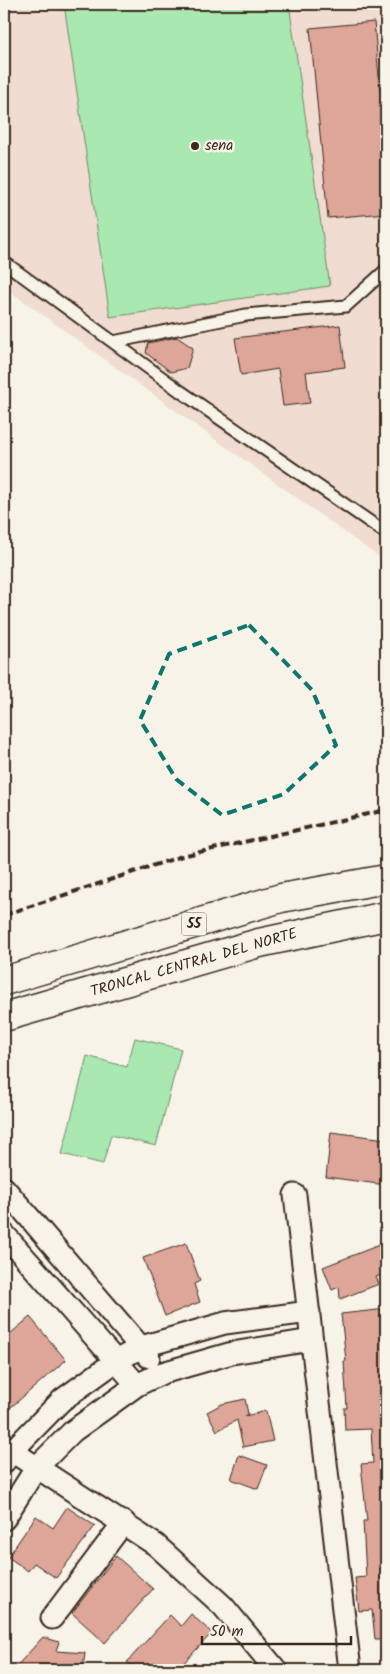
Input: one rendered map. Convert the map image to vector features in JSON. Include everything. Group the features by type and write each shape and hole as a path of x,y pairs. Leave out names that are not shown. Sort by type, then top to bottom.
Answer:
{"highway":[{"name":"55","path":"4,981 281,898 386,880"},
{"name":"TRONCAL CENTRAL DEL NORTE","path":"4,1017 259,943 386,916"}],"street":[{"path":"4,1188 142,1347 162,1373"},
{"path":"295,1195 350,1670"},
{"path":"4,1222 21,1208"},
{"path":"4,1234 137,1385"},
{"path":"276,1670 223,1606 156,1544 36,1468 7,1453 62,1400 116,1361 142,1347 225,1323 309,1312"},
{"path":"4,1519 36,1468 73,1431 137,1385 162,1373 232,1353 311,1340"},
{"path":"52,1618 124,1522"}],"lane":[{"path":"4,262 180,391 386,532"},
{"path":"113,342 246,315 346,306 386,270"}],"highlighted area":[{"path":"249,625 312,690 336,745 284,794 222,815 176,779 140,720 169,654"}],"shaded area":[{"name":"sena","path":"4,4 386,4 386,562 4,287"}],"green space":[{"path":"64,4 289,4 330,286 110,317"},
{"path":"135,1038 181,1049 156,1146 111,1135 103,1164 62,1154 87,1056 127,1067"}],"building":[{"path":"374,22 386,154 386,213 328,218 310,28"},
{"path":"340,325 345,367 306,372 310,403 283,406 278,369 241,375 235,338"},
{"path":"177,337 193,348 187,368 171,372 146,353 148,343"},
{"path":"331,1132 386,1139 386,1185 326,1177"},
{"path":"186,1243 200,1281 194,1284 200,1302 165,1316 143,1258"},
{"path":"382,1244 386,1254 386,1273 376,1277 379,1284 340,1299 339,1287 332,1290 323,1267"},
{"path":"386,1309 386,1639 375,1639 372,1610 359,1611 355,1578 366,1577 363,1521 367,1521 361,1464 373,1463 371,1429 345,1430 344,1408 347,1408 344,1361 346,1361 341,1314"},
{"path":"30,1317 66,1360 4,1413 4,1339"},
{"path":"245,1399 248,1414 245,1416 266,1411 273,1441 243,1447 237,1420 217,1431 207,1412 222,1404"},
{"path":"239,1455 267,1465 258,1489 231,1479"},
{"path":"67,1507 95,1526 56,1578 34,1563 28,1571 8,1557 36,1516 53,1528"},
{"path":"116,1556 153,1589 105,1643 72,1613"},
{"path":"191,1614 212,1633 177,1670 136,1670 127,1662 170,1615 181,1626"},
{"path":"43,1637 59,1642 56,1651 85,1653 83,1669 13,1670"}],"railway":[{"path":"4,915 182,856 386,810"}],"place":[{"name":"sena","path":"195,146"}]}
